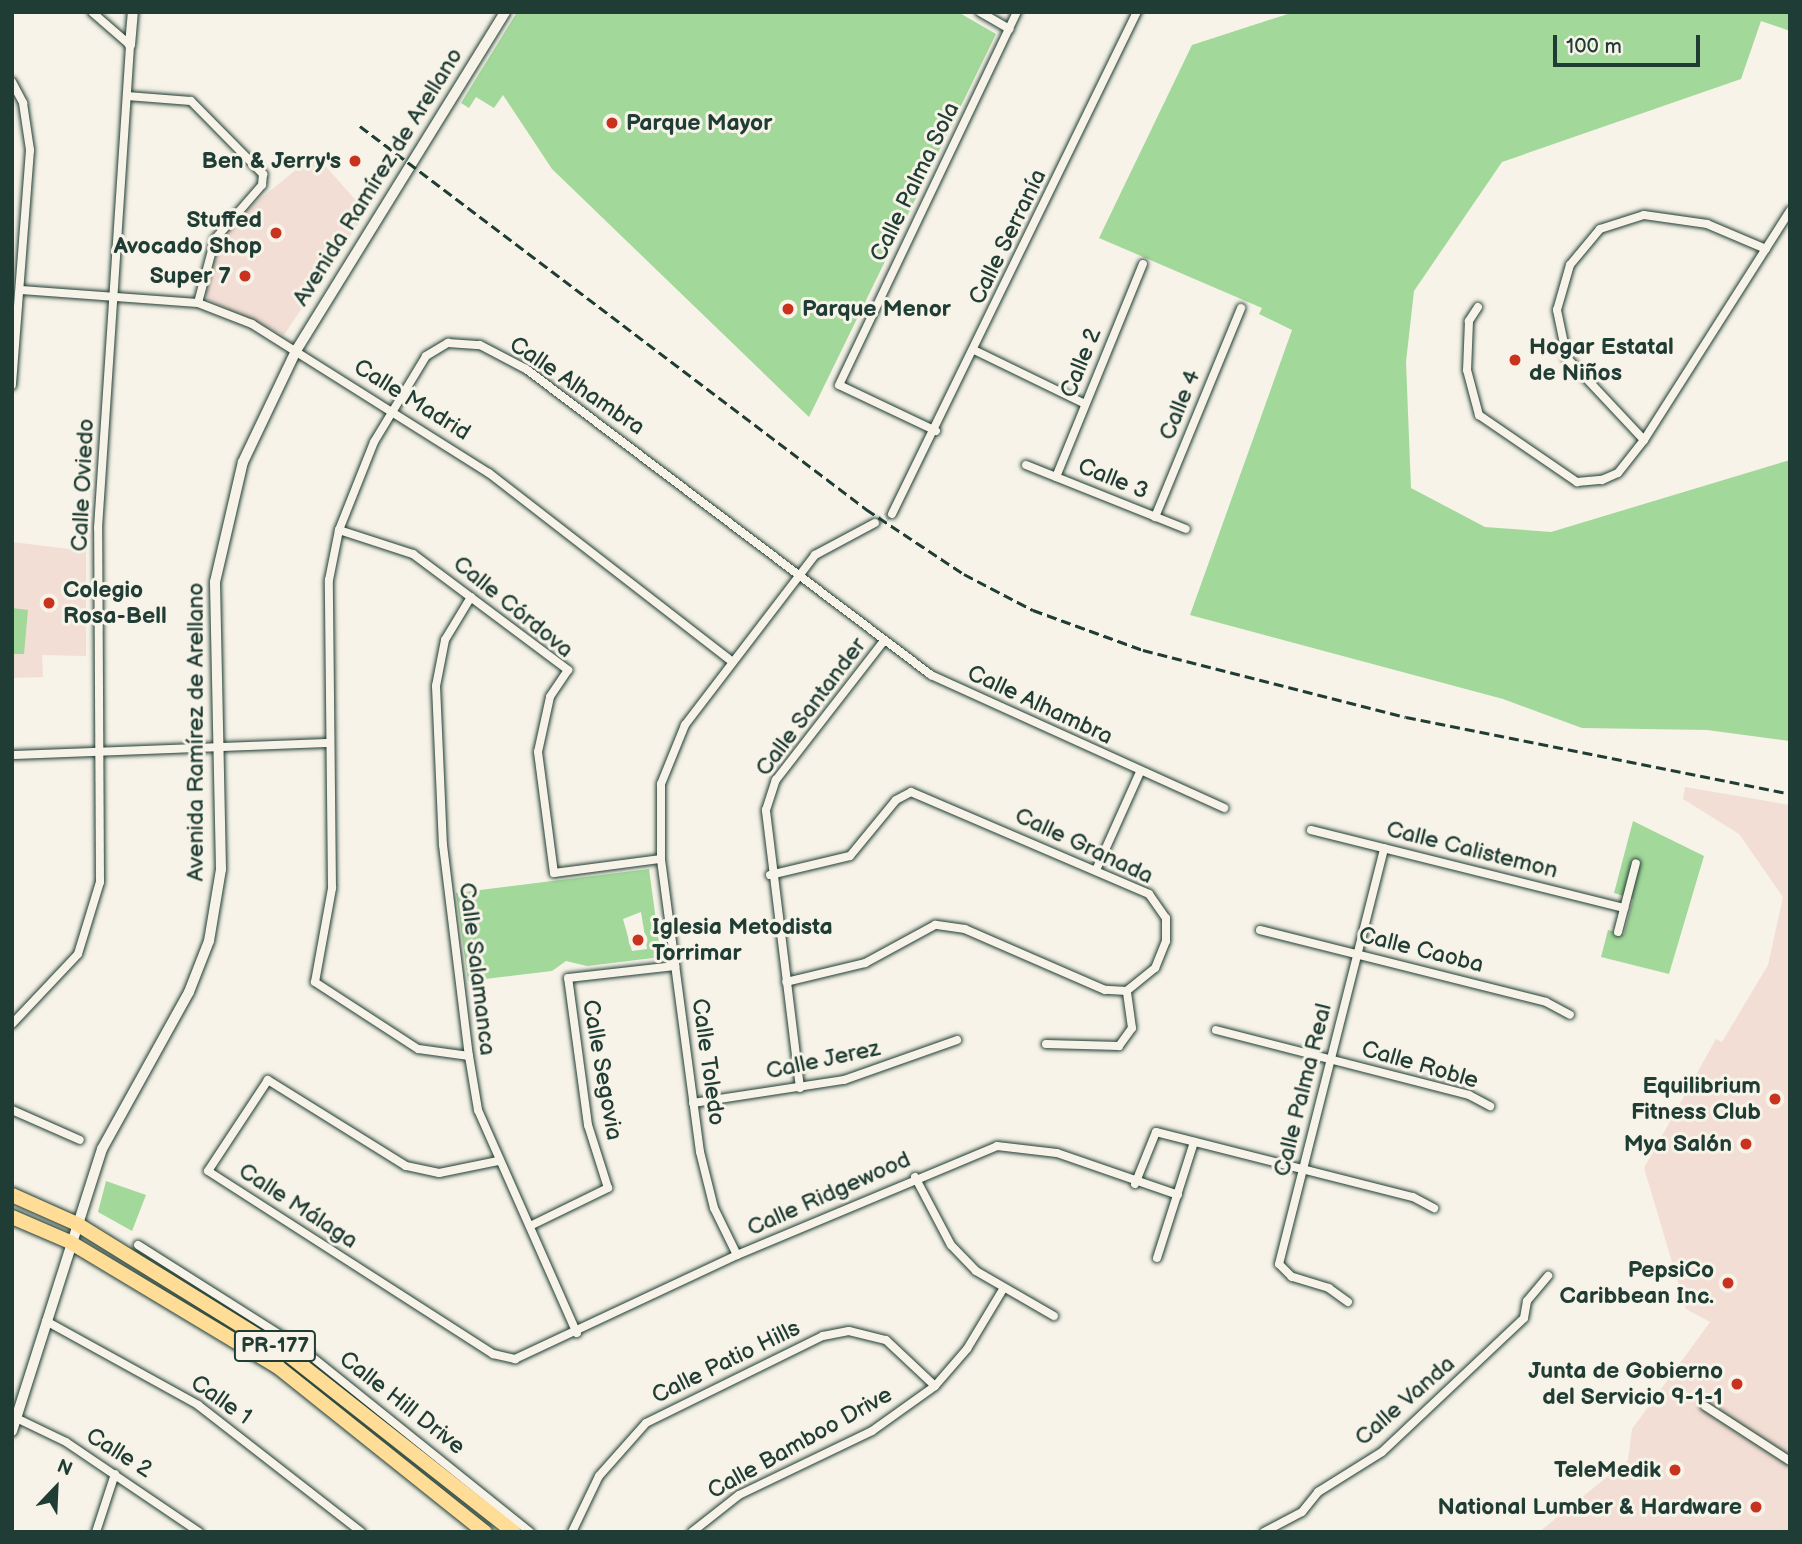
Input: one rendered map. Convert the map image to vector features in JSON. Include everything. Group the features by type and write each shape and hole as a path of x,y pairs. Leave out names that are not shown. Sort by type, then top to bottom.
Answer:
{"highway":[{"name":"PR-177","path":"12,1195 77,1224 290,1356 514,1532"},
{"name":"PR-177","path":"12,1217 70,1242 278,1367 485,1532"}],"street":[{"path":"92,12 130,45"},
{"path":"130,45 133,12"},
{"name":"Avenida Ramírez de Arellano","path":"12,1431 14,1417 70,1242 107,1140 188,992 209,941 220,869 213,625 223,531 253,435 297,349 505,12"},
{"path":"980,12 1009,29"},
{"name":"Calle Palma Sola","path":"936,431 839,384 1017,12"},
{"name":"Calle Serranía","path":"892,514 936,431 1137,12"},
{"name":"Calle Oviedo","path":"12,1024 64,974 89,932 100,882 96,752 98,528 130,45"},
{"path":"12,82 23,103 30,150 12,385"},
{"path":"127,96 191,101 263,174 262,185 215,239 198,303"},
{"path":"1478,307 1469,321 1467,370 1479,415 1577,482 1618,473 1644,440 1790,211"},
{"path":"1644,440 1567,358 1557,310 1570,265 1600,229 1644,215 1707,224 1766,249"},
{"name":"Calle 2","path":"1056,477 1143,264"},
{"name":"Calle Madrid","path":"21,290 113,294 198,303 297,349 489,473 731,661"},
{"name":"Calle 4","path":"1155,517 1241,307"},
{"name":"Calle Alhambra","path":"469,1056 418,1049 314,982 332,888 326,617 339,530 392,412 433,349 448,343 480,345 612,430 884,641 983,703 1224,808"},
{"path":"974,350 1085,404"},
{"name":"Calle 3","path":"1026,465 1186,529"},
{"name":"Calle Toledo","path":"737,1255 707,1186 693,1103 661,859 658,807 668,760 731,661 798,576 827,545 875,523"},
{"name":"Calle Córdova","path":"339,530 413,554 568,670 550,697 538,752 554,873 661,859"},
{"name":"Calle Salamanca","path":"471,597 445,640 436,686 443,845 469,1056 478,1110 498,1161 577,1333"},
{"name":"Calle Santander","path":"800,1088 765,821 776,780 884,641"},
{"path":"12,755 329,743"},
{"path":"1096,870 1140,772"},
{"name":"Calle Granada","path":"770,875 850,856 896,800 911,792 1149,894 1166,918 1166,941 1155,968 1128,991"},
{"name":"Calle Calistemon","path":"1311,830 1624,908"},
{"name":"Calle Palma Real","path":"1348,1301 1329,1288 1292,1277 1279,1264 1384,848"},
{"path":"1618,932 1636,863"},
{"path":"786,982 865,963 935,925 965,929 1105,990 1128,991 1132,1028 1119,1045 1046,1044"},
{"name":"Calle Caoba","path":"1260,930 1546,1002 1570,1014"},
{"name":"Calle Segovia","path":"530,1226 608,1188 587,1125 568,978 676,966"},
{"name":"Calle Roble","path":"1216,1030 1469,1095 1490,1106"},
{"name":"Calle Jerez","path":"693,1103 800,1088 887,1068 957,1040"},
{"name":"Calle Málaga","path":"498,1161 439,1173 407,1166 268,1080 208,1171 492,1354 515,1359 577,1333"},
{"path":"12,1110 80,1140"},
{"path":"1135,1184 1156,1132 1413,1197 1434,1208"},
{"path":"1157,1258 1194,1142"},
{"name":"Calle Ridgewood","path":"577,1333 737,1255 915,1177 997,1146 1028,1145 1135,1184 1178,1195"},
{"path":"915,1177 951,1245 1002,1291 1054,1317"},
{"name":"Calle Hill Drive","path":"138,1245 301,1348 530,1532"},
{"name":"Calle Vanda","path":"1264,1532 1302,1512 1318,1492 1382,1452 1524,1318 1527,1301 1548,1276"},
{"name":"Calle Bamboo Drive","path":"692,1532 739,1495 872,1431 935,1386 1002,1291"},
{"name":"Calle 1","path":"46,1321 198,1405 349,1528 361,1532"},
{"name":"Calle Patio Hills","path":"572,1532 599,1476 646,1423 823,1336 849,1331 886,1340 935,1386"},
{"path":"1705,1406 1790,1461"},
{"name":"Calle 2","path":"14,1417 115,1474 200,1532"},
{"path":"96,1532 115,1474"}],"shaded area":[{"path":"315,154 366,212 284,335 208,300 205,291 219,245 235,220"},
{"name":"Colegio Rosa-Bell","path":"12,542 86,551 86,656 42,655 43,677 12,678"},
{"path":"1685,787 1790,805 1790,1532 1539,1532 1628,1460 1632,1429 1710,1322 1686,1309 1644,1168 1716,1039 1722,1042 1768,965 1783,897 1739,834 1683,799"}],"green space":[{"path":"517,12 958,12 996,34 809,417 552,169 503,95 494,108 476,97 469,108 461,103"},
{"path":"1294,12 1790,12 1790,31 1761,21 1741,79 1502,162 1414,291 1406,362 1411,488 1485,527 1551,532 1790,460 1790,741 1707,730 1582,728 1503,699 1190,615 1292,330 1259,314 1262,308 1099,238 1192,45"},
{"path":"12,608 28,610 24,654 12,654"},
{"path":"1633,821 1704,856 1669,974 1601,957 1608,930 1624,934 1633,899 1614,893"},
{"path":"649,869 661,957 587,966 566,961 552,971 468,981 456,893","holes":["641,912 647,949 632,951 623,919"]},
{"path":"106,1181 146,1195 132,1231 98,1212"}],"tunnel":[{"path":"875,523 892,514"}],"railway":[{"path":"360,126 866,509 964,574 1033,610 1143,650 1406,717 1790,794"}],"place":[{"name":"Parque Mayor","path":"612,123"},
{"name":"Ben & Jerry's","path":"355,161"},
{"name":"Stuffed Avocado Shop","path":"276,233"},
{"name":"Super 7","path":"245,276"},
{"name":"Parque Menor","path":"788,309"},
{"name":"Hogar Estatal de Niños","path":"1515,360"},
{"name":"Colegio Rosa-Bell","path":"49,603"},
{"name":"Iglesia Metodista Torrimar","path":"638,940"},
{"name":"Equilibrium Fitness Club","path":"1775,1099"},
{"name":"Mya Salón","path":"1746,1144"},
{"name":"PepsiCo Caribbean Inc.","path":"1728,1283"},
{"name":"Junta de Gobierno del Servicio 9-1-1","path":"1737,1384"},
{"name":"TeleMedik","path":"1675,1470"},
{"name":"National Lumber & Hardware","path":"1756,1507"}]}
